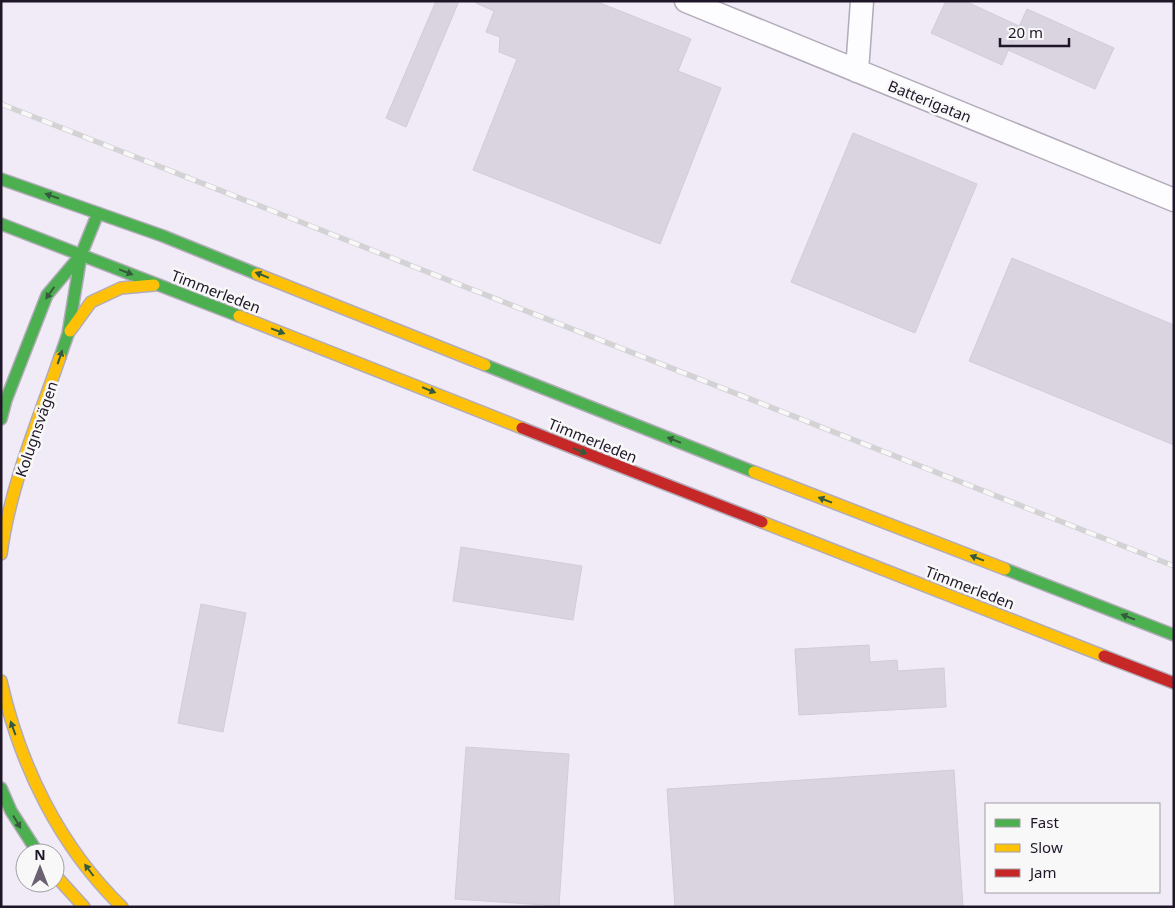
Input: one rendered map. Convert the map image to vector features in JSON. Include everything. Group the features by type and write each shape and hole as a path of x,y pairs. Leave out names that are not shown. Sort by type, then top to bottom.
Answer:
{"main road":[{"name":"Timmerleden","path":"1,178 172,240 805,492 1174,635"},
{"name":"Kolugnsvägen","path":"1,554 5,525 68,334 81,255 98,213"},
{"name":"Timmerleden","path":"1,224 1174,683"},
{"name":"Kolugnsvägen","path":"4,409 47,296 81,255"},
{"name":"Kolugnsvägen","path":"68,334 91,302 121,288 159,285"},
{"path":"1,680 8,714 27,778 64,837 106,892 122,907"},
{"path":"3,789 11,811 32,843"},
{"path":"65,886 84,907"}],"street":[{"name":"Batterigatan","path":"686,1 1174,200"},
{"path":"857,72 862,1"},
{"name":"Kolugnsvägen","path":"1,371 4,409"}],"building":[{"path":"436,1 459,1 406,127 386,118"},
{"path":"476,1 595,1 691,39 678,71 721,88 660,244 473,170 517,59 499,52 500,37 486,32 494,11 476,3"},
{"path":"946,1 965,1 1019,26 1002,65 931,33"},
{"path":"1027,9 1114,48 1095,89 1008,50"},
{"path":"853,133 977,184 915,333 791,282"},
{"path":"1012,258 1174,325 1174,445 969,361"},
{"path":"461,547 582,566 573,620 453,601"},
{"path":"201,604 246,613 223,732 178,723"},
{"path":"869,645 870,662 897,660 898,671 944,668 946,707 799,715 795,649"},
{"path":"466,747 569,754 559,906 455,899"},
{"path":"954,770 963,907 675,907 667,789"}],"railway":[{"path":"1,104 1174,566"}],"traffic: fast":[{"path":"1,179 163,236 257,274"},
{"path":"60,357 68,334 81,255 98,213"},
{"path":"1,224 239,316"},
{"path":"1,419 6,400 47,295 80,256"},
{"path":"485,365 754,472"},
{"path":"1005,569 1174,635"},
{"path":"1,788 11,811 32,843"}],"traffic: slow":[{"path":"257,274 485,365"},
{"path":"70,331 91,302 121,288 154,285"},
{"path":"239,316 522,428"},
{"path":"1,554 5,529 18,479 60,357"},
{"path":"754,472 1005,569"},
{"path":"762,522 1104,656"},
{"path":"1,681 19,743 45,803 79,858 122,907"},
{"path":"65,886 84,907"}],"traffic: jam":[{"path":"522,428 762,522"},
{"path":"1104,656 1174,683"}]}
